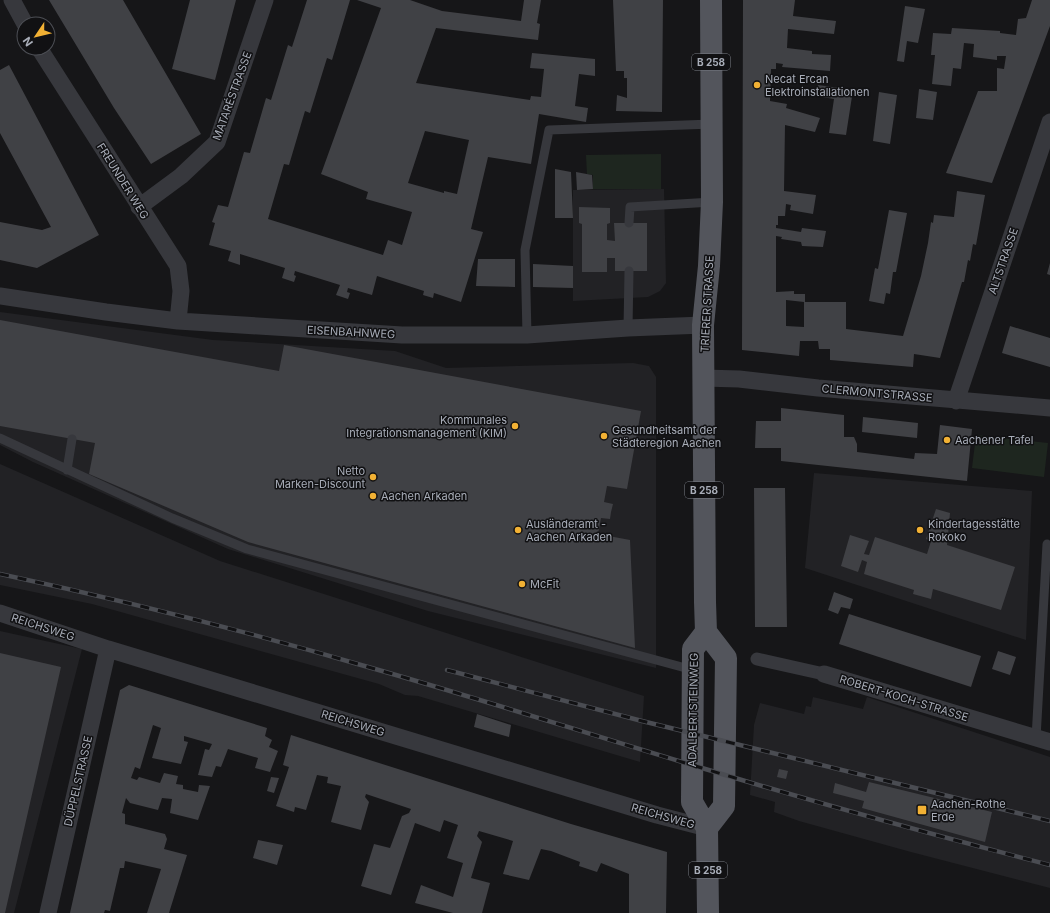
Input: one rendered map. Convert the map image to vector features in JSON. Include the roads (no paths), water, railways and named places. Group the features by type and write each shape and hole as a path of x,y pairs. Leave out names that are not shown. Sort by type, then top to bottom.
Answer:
{"main road":[{"name":"TRIERER STRASSE","path":"706,632 703,325 709,266 712,202 711,0"},
{"name":"ADALBERTSTEINWEG","path":"706,632 693,649 692,802 707,828 708,913"},
{"path":"706,632 726,658 724,806 707,828"}],"street":[{"path":"12,0 21,16"},
{"name":"MATARÉSTRASSE","path":"139,207 182,176 217,142 265,0"},
{"name":"FREUNDER WEG","path":"44,56 178,266 181,291 178,321"},
{"name":"ALTSTRASSE","path":"956,401 1050,122"},
{"name":"EISENBAHNWEG","path":"0,296 178,321 402,335 527,335 628,328 703,325"},
{"name":"CLERMONTSTRASSE","path":"703,378 739,379 956,401 1050,408"},
{"name":"REICHSWEG","path":"0,613 108,649 650,813 707,828"},
{"name":"DÜPPELSTRASSE","path":"48,913 108,649"},
{"name":"ROBERT-KOCH-STRASSE","path":"757,659 824,674 1043,740"}],"lane":[{"path":"527,335 525,250 549,130 712,124"},
{"path":"629,223 630,207 712,202"},
{"path":"628,328 629,271"},
{"path":"0,438 172,518 247,549 693,670"},
{"path":"67,470 72,439"},
{"path":"1043,740 1047,544"}],"railway":[{"path":"0,574 181,616 316,652 788,794 1050,865"},
{"path":"447,670 642,721 1050,821"}],"place":[{"name":"Necat Ercan Elektroinstallationen","path":"757,85"},
{"name":"Kommunales Integrationsmanagement (KIM)","path":"515,426"},
{"name":"Gesundheitsamt der Städteregion Aachen","path":"604,436"},
{"name":"Aachener Tafel","path":"947,440"},
{"name":"Netto Marken-Discount","path":"373,477"},
{"name":"Aachen Arkaden","path":"373,496"},
{"name":"Ausländeramt - Aachen Arkaden","path":"518,530"},
{"name":"Kindertagesstätte Rokoko","path":"920,530"},
{"name":"McFit","path":"522,584"},
{"name":"Aachen-Rothe Erde","path":"922,810"}]}
